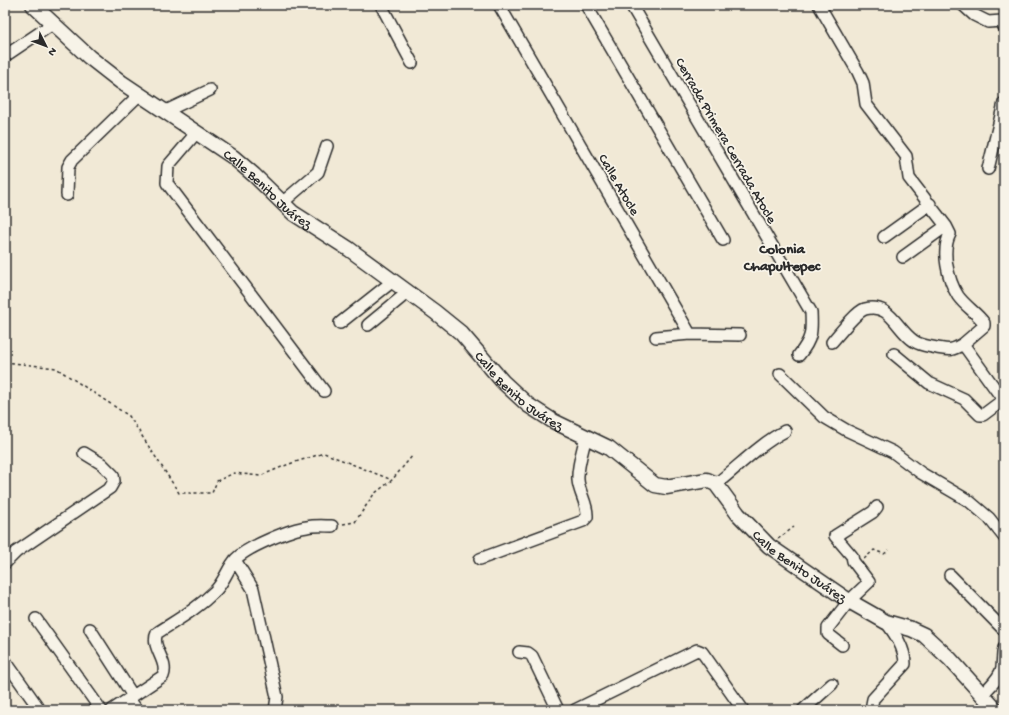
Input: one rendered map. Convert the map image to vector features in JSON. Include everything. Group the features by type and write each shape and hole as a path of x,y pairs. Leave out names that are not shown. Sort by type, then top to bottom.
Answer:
{"street":[{"name":"Calle Benito Juárez","path":"33,5 89,57 140,94 197,132 254,175 293,212 349,249 408,292 461,334 504,382 528,405 553,421 616,452 655,485 666,487 707,480 716,484 738,514 769,546 850,601 886,622 911,628 924,635 983,694 996,710"},
{"path":"382,5 412,63"},
{"name":"Calle Atocle","path":"499,5 690,334"},
{"path":"586,5 723,240"},
{"name":"Cerrada Primera Cerrada Atocle","path":"630,5 811,312 811,334 808,343 799,355"},
{"path":"819,5 860,78 866,104 906,156 909,178 946,226 950,234 945,243 946,261 958,296 984,323 984,326 963,344 951,350 921,345 912,340 886,312 865,309 858,314 832,342"},
{"path":"963,5 974,15 988,22 1003,23"},
{"path":"5,56 54,23"},
{"path":"166,112 210,90"},
{"path":"67,195 68,167 72,160 140,94"},
{"path":"988,169 1004,103"},
{"path":"197,132 168,166 166,173 167,183 324,391"},
{"path":"282,203 318,172 327,146"},
{"path":"884,237 930,204"},
{"path":"902,257 946,226"},
{"path":"340,323 392,281"},
{"path":"368,325 408,292"},
{"path":"656,337 690,334 740,335"},
{"path":"894,354 935,387 964,399 980,415 983,416 1004,401 963,344"},
{"path":"780,374 824,417 846,430 893,452 921,473 970,501 989,518 1004,537"},
{"path":"716,484 765,443 785,430"},
{"path":"480,559 583,521 587,517 588,511 580,492 578,479 586,436"},
{"path":"5,563 16,552 110,488 114,481 113,475 102,464 84,453"},
{"path":"842,645 828,634 828,628 850,601 869,582 856,565 852,556 835,536 873,512 877,507"},
{"path":"112,710 163,676 165,671 155,637 157,633 198,607 216,591 223,583 235,560 247,550 297,529 309,526 332,526"},
{"path":"235,560 253,589 277,697 275,710"},
{"path":"950,575 1004,630"},
{"path":"36,619 101,710"},
{"path":"873,710 873,699 905,664 905,656 895,634 886,622"},
{"path":"90,629 131,697 137,710"},
{"path":"983,694 1001,673 1001,659 1004,648"},
{"path":"575,710 697,650 702,652 743,710"},
{"path":"519,652 528,653 532,656 558,710"},
{"path":"6,662 40,710"},
{"path":"803,710 832,684"}],"path":[{"path":"5,362 56,368 129,416 179,493 212,493 217,481 234,473 260,476 289,464 324,453 392,480"},
{"path":"332,526 355,522 374,494 392,480 413,455"},
{"path":"769,546 794,527"},
{"path":"856,565 874,550 884,554 889,550"}],"district":[{"name":"Colonia Chapultepec","path":"782,256"}]}
